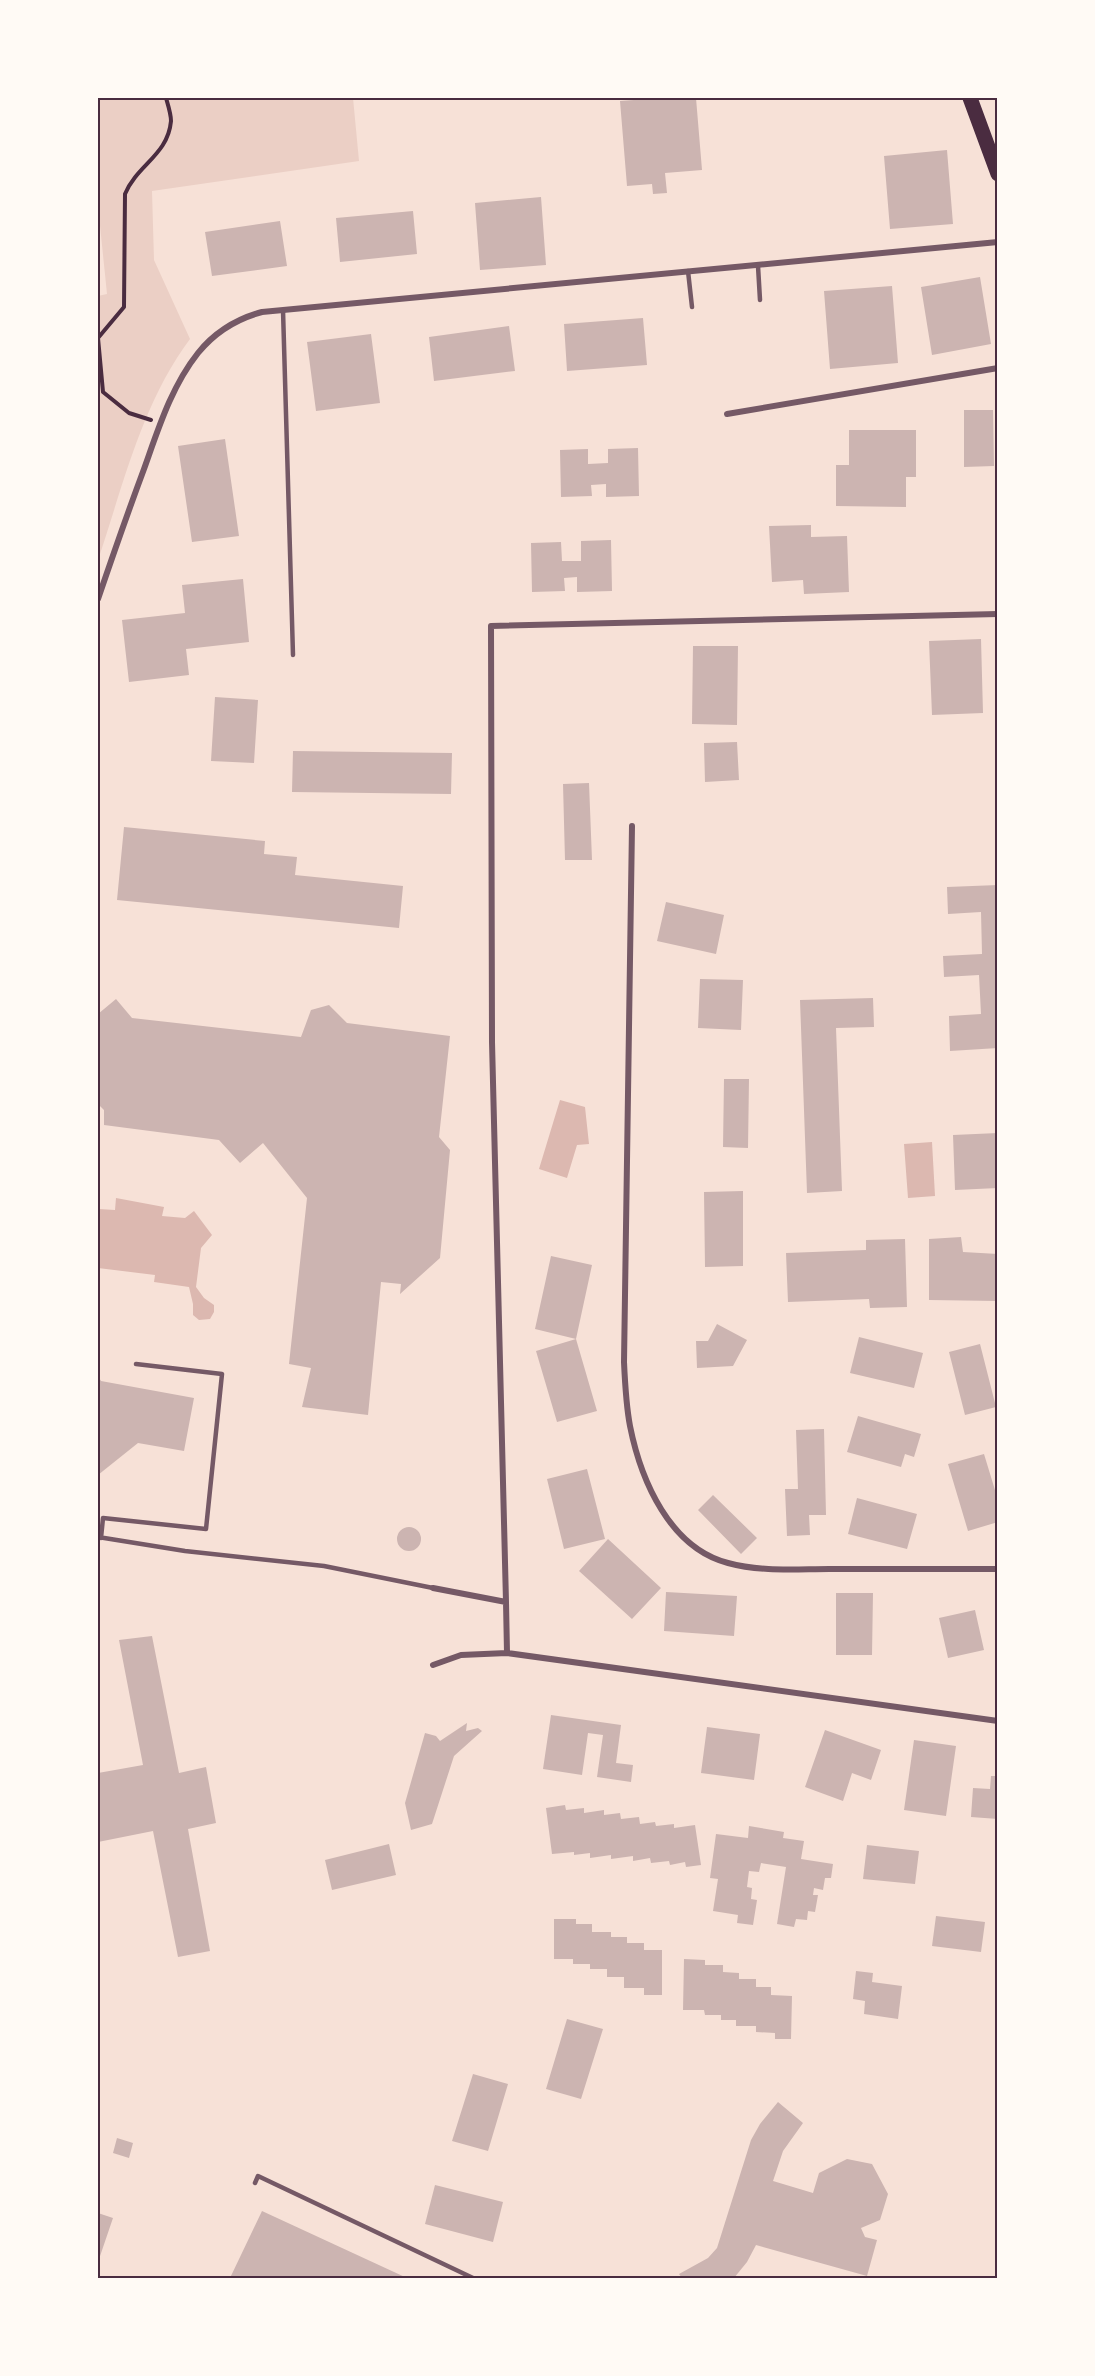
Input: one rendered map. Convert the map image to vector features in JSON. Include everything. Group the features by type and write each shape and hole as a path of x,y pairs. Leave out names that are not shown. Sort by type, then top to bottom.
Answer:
{"main road":[{"path":"970,98 998,174"}],"street":[{"path":"98,598 161,423 180,380 208,343 238,320 262,312 998,242"},
{"path":"728,414 998,368"},
{"path":"507,1653 492,1042 491,626 998,614"},
{"path":"633,826 624,1362 630,1426 650,1487 664,1514 683,1538 695,1548 728,1563 769,1569 998,1569"},
{"path":"433,1588 506,1602"},
{"path":"433,1665 460,1655 507,1653 998,1721"}],"lane":[{"path":"758,266 760,300"},
{"path":"688,271 692,307"},
{"path":"283,310 293,655"},
{"path":"136,1364 222,1374 206,1529 103,1518 99,1538 185,1551 324,1566 433,1588"},
{"path":"255,2183 258,2176 473,2278"}],"path":[{"path":"161,423 129,413 103,392 98,338 124,308 125,194 130,181 156,157 165,140 171,121 166,98"}],"shaded area":[{"path":"98,98 353,98 359,161 152,191 154,260 190,339 173,364 146,418 125,474 98,560 98,296 107,294 98,206"},
{"path":"560,1100 585,1107 589,1144 577,1145 567,1178 539,1169"},
{"path":"932,1142 935,1196 908,1198 904,1144"},
{"path":"116,1198 164,1207 162,1216 185,1218 194,1211 212,1235 201,1248 196,1287 204,1298 214,1305 214,1312 210,1319 199,1320 193,1315 189,1287 154,1282 155,1275 98,1268 98,1209 115,1210"}],"building":[{"path":"696,98 702,170 665,173 667,193 653,194 652,184 627,186 620,101"},
{"path":"947,150 953,224 890,229 884,156"},
{"path":"541,197 546,265 480,270 475,203"},
{"path":"413,211 417,254 340,262 336,218"},
{"path":"280,221 287,266 212,276 205,232"},
{"path":"980,277 991,344 932,355 921,287"},
{"path":"892,286 898,363 830,369 824,291"},
{"path":"643,318 647,365 567,371 564,324"},
{"path":"509,326 515,371 434,381 429,337"},
{"path":"371,334 380,403 316,411 307,342"},
{"path":"964,410 993,410 994,466 964,467"},
{"path":"849,430 916,430 916,477 906,477 906,507 836,506 836,465 849,465"},
{"path":"225,439 239,536 192,542 178,446"},
{"path":"638,448 639,496 606,497 606,484 591,485 592,496 561,497 560,450 588,449 588,464 608,463 608,449"},
{"path":"811,525 811,537 847,536 849,592 804,594 803,580 772,582 769,526"},
{"path":"611,540 612,591 577,592 577,577 564,578 565,591 532,592 531,543 561,542 562,561 581,561 581,541"},
{"path":"243,579 249,642 186,649 189,675 129,682 122,620 185,613 182,585"},
{"path":"981,639 983,713 932,715 929,641"},
{"path":"693,646 738,646 737,725 692,724"},
{"path":"215,697 258,700 254,763 211,761"},
{"path":"737,742 739,780 705,782 704,743"},
{"path":"293,751 452,753 451,794 292,792"},
{"path":"589,783 592,860 565,860 563,784"},
{"path":"124,827 265,841 264,854 297,857 295,875 403,886 399,928 117,900"},
{"path":"998,885 998,1048 950,1051 949,1016 981,1014 979,975 944,977 943,956 982,954 981,912 948,914 947,887"},
{"path":"666,902 724,915 716,954 657,941"},
{"path":"700,979 743,980 741,1030 698,1028"},
{"path":"873,998 874,1027 836,1028 842,1191 807,1193 800,1000"},
{"path":"116,999 132,1018 301,1037 311,1010 329,1005 347,1023 450,1036 439,1137 450,1150 440,1258 400,1294 401,1284 381,1282 368,1415 302,1407 311,1368 289,1364 307,1198 263,1143 240,1163 219,1140 104,1125 104,1110 98,1104 98,1014"},
{"path":"724,1079 749,1079 748,1148 723,1147"},
{"path":"998,1133 998,1188 955,1190 953,1135"},
{"path":"743,1191 743,1266 705,1267 704,1192"},
{"path":"961,1237 963,1252 998,1254 998,1301 929,1300 929,1239"},
{"path":"905,1239 907,1307 870,1308 869,1299 788,1302 786,1253 866,1250 866,1240"},
{"path":"551,1256 592,1265 576,1339 535,1329"},
{"path":"717,1324 747,1340 733,1366 697,1368 696,1341 708,1341"},
{"path":"859,1337 923,1353 914,1388 850,1373"},
{"path":"576,1339 597,1411 557,1422 536,1351"},
{"path":"980,1344 996,1407 965,1415 949,1352"},
{"path":"98,1376 101,1381 194,1398 184,1451 138,1443 98,1475"},
{"path":"858,1416 921,1434 914,1457 905,1454 901,1467 847,1452"},
{"path":"824,1429 826,1515 809,1515 810,1535 787,1536 785,1489 798,1489 796,1430"},
{"path":"984,1454 998,1500 998,1522 968,1531 948,1464"},
{"path":"587,1469 605,1539 564,1549 547,1479"},
{"path":"713,1495 757,1538 741,1554 698,1510"},
{"path":"857,1498 917,1514 907,1549 848,1534"},
{"path":"409,1527 417,1531 421,1539 417,1547 409,1551 401,1547 397,1539 401,1531"},
{"path":"608,1539 661,1588 632,1619 579,1571"},
{"path":"666,1592 737,1596 734,1636 664,1631"},
{"path":"836,1593 873,1593 872,1655 836,1655"},
{"path":"975,1610 984,1650 948,1658 939,1618"},
{"path":"152,1636 179,1773 206,1767 216,1823 188,1829 210,1951 178,1957 153,1831 98,1842 98,1773 143,1765 119,1640"},
{"path":"551,1715 621,1725 616,1763 633,1765 631,1782 597,1777 603,1735 588,1733 582,1775 543,1769"},
{"path":"467,1723 466,1731 478,1728 482,1731 454,1756 432,1824 411,1830 405,1803 425,1733 436,1736 440,1741"},
{"path":"707,1727 760,1734 754,1780 701,1773"},
{"path":"825,1730 881,1750 871,1780 852,1773 843,1801 805,1787"},
{"path":"914,1740 956,1746 946,1816 904,1810"},
{"path":"991,1776 998,1776 998,1819 971,1817 973,1788 990,1789"},
{"path":"565,1805 566,1810 584,1808 584,1813 604,1810 604,1815 620,1813 621,1819 639,1817 640,1824 655,1822 656,1826 674,1824 674,1828 695,1825 701,1865 686,1867 685,1862 670,1865 669,1861 651,1863 650,1858 633,1861 633,1856 611,1859 611,1855 590,1858 590,1853 552,1854 546,1808"},
{"path":"749,1826 784,1832 783,1838 804,1841 801,1859 833,1864 831,1878 825,1878 823,1890 814,1888 813,1895 818,1895 815,1912 808,1911 807,1920 796,1919 794,1927 777,1924 786,1867 761,1863 759,1872 749,1871 747,1887 752,1888 751,1899 757,1900 753,1925 737,1923 738,1915 713,1911 718,1879 710,1878 716,1834 748,1838"},
{"path":"389,1844 396,1875 332,1890 325,1860"},
{"path":"867,1845 919,1851 915,1884 863,1879"},
{"path":"936,1916 985,1922 981,1952 932,1946"},
{"path":"554,1919 576,1919 576,1924 592,1924 592,1932 611,1932 611,1937 627,1937 627,1943 644,1943 644,1950 662,1950 662,1995 644,1995 644,1988 624,1988 624,1977 607,1977 607,1969 590,1969 590,1964 573,1964 573,1959 554,1959"},
{"path":"684,1959 705,1960 705,1965 723,1965 723,1972 739,1973 739,1979 756,1979 756,1987 771,1987 771,1995 792,1996 791,2039 775,2039 775,2033 756,2032 756,2026 736,2026 736,2020 721,2020 721,2015 705,2015 704,2010 683,2010"},
{"path":"856,1971 873,1973 872,1982 902,1986 898,2019 864,2014 865,2001 853,1999"},
{"path":"567,2019 603,2029 581,2099 546,2089"},
{"path":"473,2074 508,2084 488,2151 452,2141"},
{"path":"778,2102 803,2123 783,2151 773,2181 813,2193 819,2173 847,2159 872,2164 888,2194 880,2220 861,2228 865,2237 877,2240 867,2276 756,2245 747,2262 734,2278 682,2278 679,2274 708,2258 717,2248 751,2140 760,2124"},
{"path":"117,2138 133,2143 129,2158 113,2153"},
{"path":"435,2185 503,2202 493,2242 425,2224"},
{"path":"262,2211 407,2278 230,2278"},
{"path":"98,2213 113,2218 98,2262"}]}
